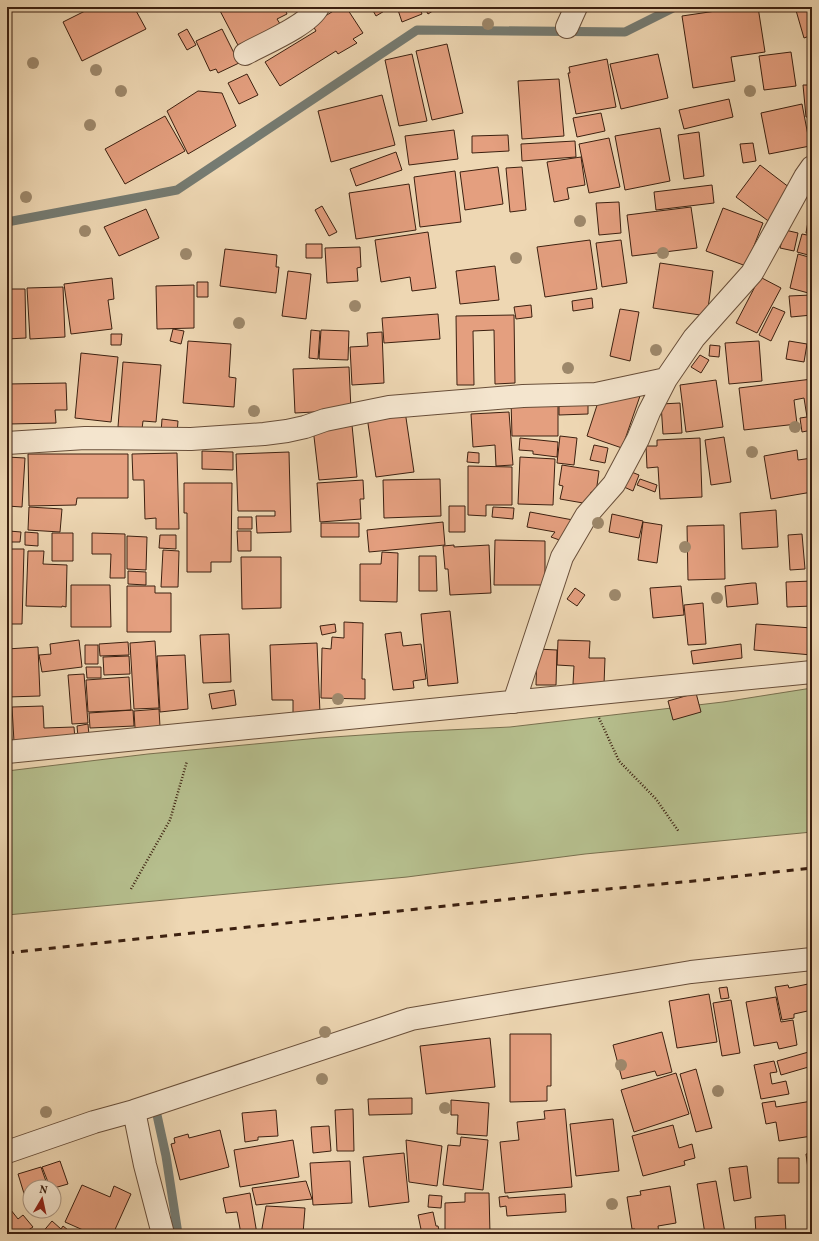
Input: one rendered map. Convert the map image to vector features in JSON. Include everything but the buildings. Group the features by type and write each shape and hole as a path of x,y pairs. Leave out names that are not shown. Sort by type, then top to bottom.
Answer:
{"street":[{"path":"245,54 295,28 310,17 318,7"},
{"path":"567,27 576,7"},
{"path":"514,702 562,557 586,516 614,484 638,439 649,412 666,379 694,338 752,273 812,167"},
{"path":"7,443 85,438 191,439 287,432 325,420 389,407 523,396 596,394 666,379"},
{"path":"7,752 812,672"},
{"path":"7,1152 94,1122 134,1111 411,1019 691,972 812,960"},
{"path":"134,1111 145,1165 163,1234"}],"path":[{"path":"588,694 619,761 656,799 678,832"},
{"path":"131,889 170,820 195,733"}],"green space":[{"path":"812,688 812,832 585,854 407,877 7,915 7,771 148,754 319,738 510,727 723,702"}],"waterway":[{"path":"7,222 177,190 417,30 625,32 675,7"},
{"path":"157,1115 166,1156 178,1234"}],"railway":[{"path":"7,953 812,868"}]}
